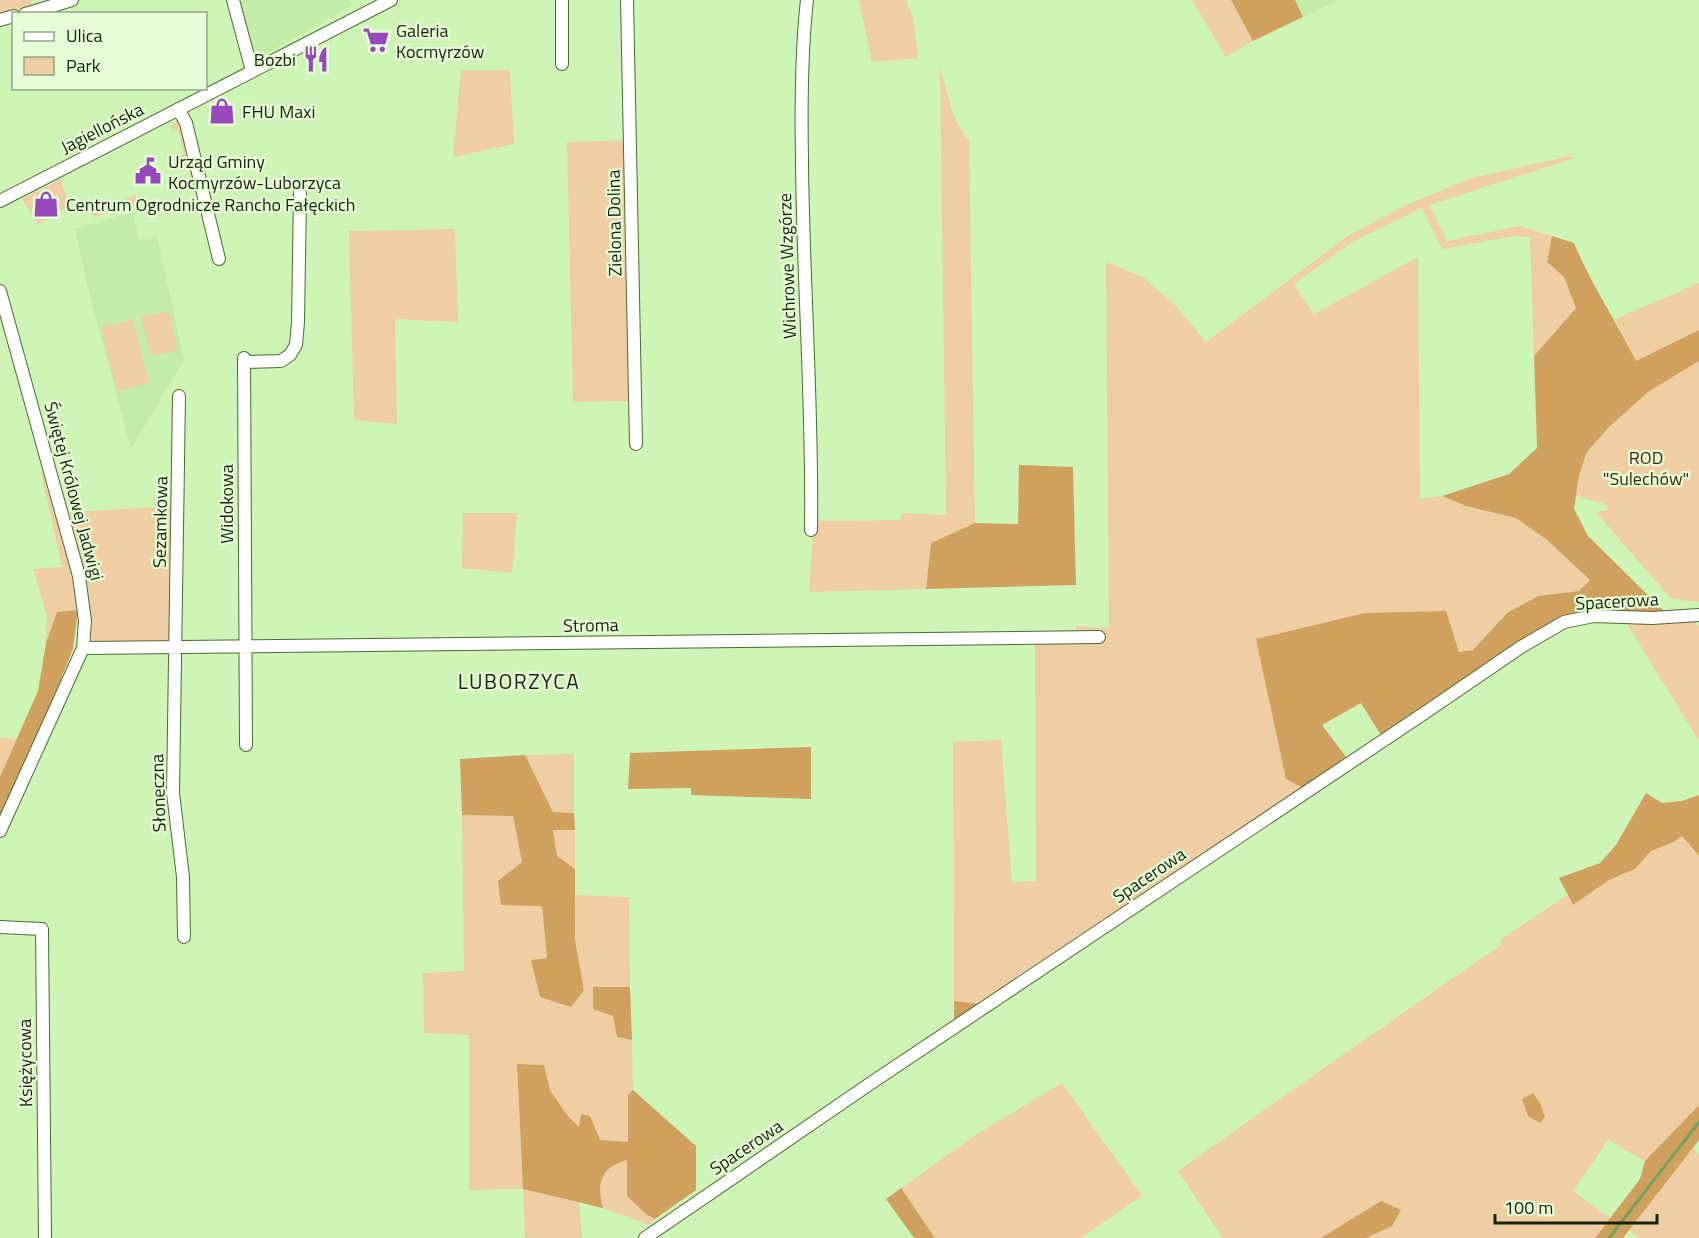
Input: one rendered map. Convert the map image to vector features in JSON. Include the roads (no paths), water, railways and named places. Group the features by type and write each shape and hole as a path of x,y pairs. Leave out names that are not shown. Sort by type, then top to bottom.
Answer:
{"street":[{"path":"32,12 72,0"},
{"path":"233,0 252,71"},
{"name":"Jagiellońska","path":"0,201 391,0"},
{"path":"562,0 562,64"},
{"name":"Zielona Dolina","path":"627,0 636,444"},
{"name":"Wichrowe Wzgórze","path":"807,0 801,91 802,210 812,450 812,530"},
{"path":"178,109 186,123 219,259"},
{"name":"Widokowa","path":"246,745 244,360 281,361 290,355 296,345 300,193"},
{"name":"Świętej Królowej Jadwigi","path":"0,291 79,576 85,621 83,648 0,831"},
{"name":"Sezamkowa","path":"176,647 179,396"},
{"name":"Spacerowa","path":"645,1238 883,1075 1417,719 1521,646 1564,622 1594,616 1652,618 1699,615"},
{"name":"Stroma","path":"83,648 1099,637"},
{"name":"Słoneczna","path":"176,647 173,793 183,877 183,938"},
{"name":"Księżycowa","path":"0,927 42,929 45,1238"}],"waterway":[{"path":"1609,1238 1699,1122"}],"place":[{"name":"Galeria Kocmyrzów","path":"376,40"},
{"name":"Bozbi","path":"316,59"},
{"name":"FHU Maxi","path":"222,111"},
{"name":"Urząd Gminy Kocmyrzów-Luborzyca","path":"148,171"},
{"name":"Centrum Ogrodnicze Rancho Fałęckich","path":"46,204"}],"district":[{"name":"LUBORZYCA","path":"519,681"}],"park label":[{"name":"ROD \"Sulechów\"","path":"1646,467"}]}
